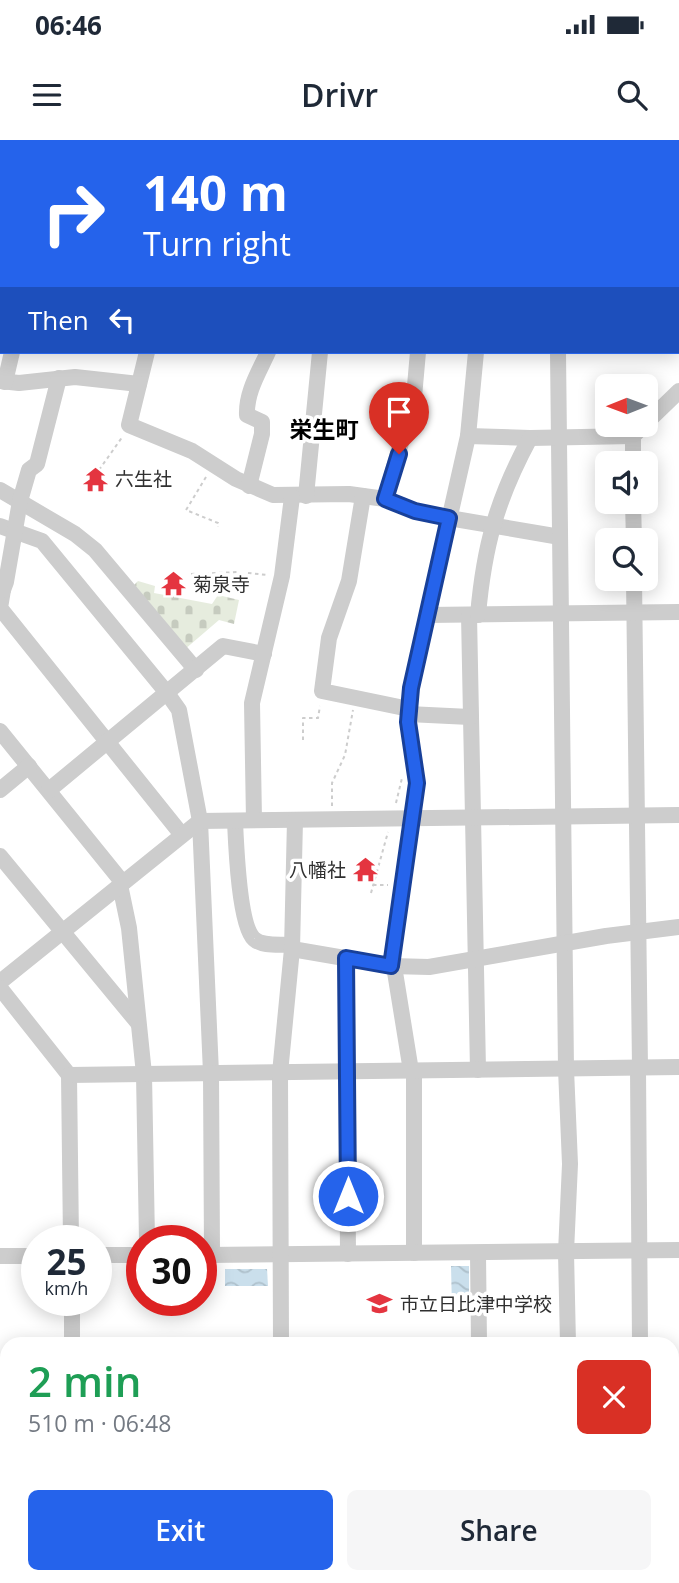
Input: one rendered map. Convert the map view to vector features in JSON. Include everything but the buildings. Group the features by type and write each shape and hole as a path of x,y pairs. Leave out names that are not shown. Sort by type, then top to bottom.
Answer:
{"street":[{"path":"11,354 3,381 19,383 75,377 139,384"},
{"path":"146,354 129,425 162,437 249,486 273,495 349,494 385,499 415,511 492,527 560,537"},
{"path":"249,486 262,434 262,422 247,415 247,409 251,389 267,354"},
{"path":"254,820 252,703 299,496 320,354"},
{"path":"385,499 414,397 418,354"},
{"path":"414,1253 413,1071 392,966 417,783 408,722 411,688 468,436 476,354"},
{"path":"558,354 566,1069 570,1164 566,1252 568,1337"},
{"path":"7,528 20,501 29,470 37,464 59,378"},
{"path":"658,411 679,391"},
{"path":"468,436 530,438 595,433"},
{"path":"478,1070 470,717 473,615 492,527 509,476 530,438"},
{"path":"0,490 75,534 95,550 196,670"},
{"path":"363,496 349,581 329,638 322,691 409,711 470,717"},
{"path":"7,528 16,535 6,582 1,590 0,608 182,835"},
{"path":"7,528 43,541 179,710 200,821 211,1073 208,1225"},
{"path":"634,591 639,934 640,1337"},
{"path":"427,615 679,612"},
{"path":"49,790 223,646 264,654"},
{"path":"0,731 122,884 145,1074 147,1225"},
{"path":"0,790 29,766"},
{"path":"0,982 200,821 679,815"},
{"path":"281,1337 280,1073 291,947 295,820"},
{"path":"235,821 237,863 245,917 250,934 261,943 392,966 429,967 565,942 679,927"},
{"path":"0,856 138,1023"},
{"path":"346,958 348,1254"},
{"path":"0,988 69,1075 71,1225"},
{"path":"69,1075 679,1067"},
{"path":"217,1255 679,1250"},
{"path":"478,1252 479,1337"},
{"path":"0,1256 21,1256"},
{"path":"72,1316 72,1337"}],"path":[{"path":"99,470 129,425"},
{"path":"214,464 186,510 218,523 218,527"},
{"path":"191,574 239,572"},
{"path":"248,573 282,576"},
{"path":"303,740 303,718 318,718 322,691"},
{"path":"333,819 332,783 345,755 355,699"}],"green space":[{"path":"138,581 155,586 154,593 212,604 218,595 239,600 234,624 219,620 184,650 132,587"}],"water":[{"path":"451,1266 469,1266 469,1307 452,1308"},
{"path":"225,1269 267,1269 268,1286 225,1286"}],"place":[{"name":"六生社","path":"95,479"},
{"name":"菊泉寺","path":"173,584"},
{"name":"八幡社","path":"366,870"},
{"name":"市立日比津中学校","path":"380,1304"}],"district":[{"name":"栄生町","path":"324,430"}],"route":[{"path":"348,1196 346,958 391,966 417,783 408,722 411,688 449,518 415,511 385,499 399,454"}]}
